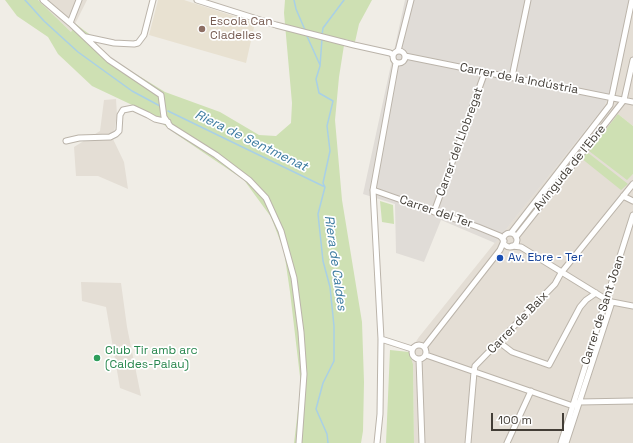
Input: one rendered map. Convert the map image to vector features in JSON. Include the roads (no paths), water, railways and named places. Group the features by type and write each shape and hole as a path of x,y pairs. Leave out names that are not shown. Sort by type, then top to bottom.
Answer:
{"street":[{"path":"43,0 109,60 161,95 164,116 170,126 249,180 266,198 281,232 294,278 304,374 299,443"},
{"path":"84,37 114,43 138,43 144,35 153,0"},
{"path":"197,0 276,25 393,55"},
{"path":"393,55 398,50 411,0"},
{"path":"512,77 528,0"},
{"name":"Avinguda de l'Ebre","path":"511,233 610,105 632,0"},
{"path":"70,23 78,1"},
{"path":"396,63 404,62 405,56 403,52 398,50"},
{"path":"377,443 380,414 381,339 373,190 396,63 393,59 393,55"},
{"name":"Carrer de la Indústria","path":"405,56 633,102"},
{"path":"624,100 633,60"},
{"name":"Carrer del Llobregat","path":"434,212 485,72"},
{"name":"Avinguda de l'Ebre","path":"500,250 515,244 516,239 624,100"},
{"path":"66,141 79,138 110,137 119,131 120,115 124,110 133,108 155,119 168,122"},
{"name":"Carrer de Baix","path":"474,372 475,366 555,284 561,273 633,184"},
{"name":"Carrer del Ter","path":"373,190 503,238"},
{"path":"623,196 633,201"},
{"name":"Carrer de Sant Joan","path":"566,443 609,301 633,215"},
{"path":"521,247 510,246 503,238 511,233 521,247 561,273 609,301 633,306"},
{"name":"Avinguda de l'Ebre","path":"425,346 500,250 503,238"},
{"path":"499,342 512,352 549,364 580,307 586,300 596,293"},
{"name":"Carrer de Sant Joan","path":"561,443 609,301"},
{"path":"381,339 412,349"},
{"path":"412,349 417,344 422,344 425,346 427,350 426,355 422,359 419,359"},
{"path":"412,349 412,354 419,359"},
{"path":"426,355 573,406 579,402 633,401"},
{"path":"419,359 422,443"},
{"path":"468,443 474,372"},
{"path":"508,443 531,392"}],"waterway":[{"name":"Riera de Sentmenat","path":"25,0 44,21 78,52 132,91 160,106"},
{"path":"294,0 296,9 305,30"},
{"name":"Riera de Caldes","path":"322,35 323,28 344,0"},
{"path":"306,34 320,65"},
{"name":"Riera de Caldes","path":"322,39 320,66 316,79 319,93 333,101 327,126 330,151 323,183 325,187 318,214 323,261 330,287 334,326 334,361 323,383 316,409 327,434 328,443"},
{"name":"Riera de Sentmenat","path":"168,111 325,187"}],"place":[{"name":"Escola Can Cladelles","path":"202,29"},
{"name":"Av. Ebre - Ter","path":"500,258"},
{"name":"Club Tir amb arc (Caldes-Palau)","path":"97,358"}]}
